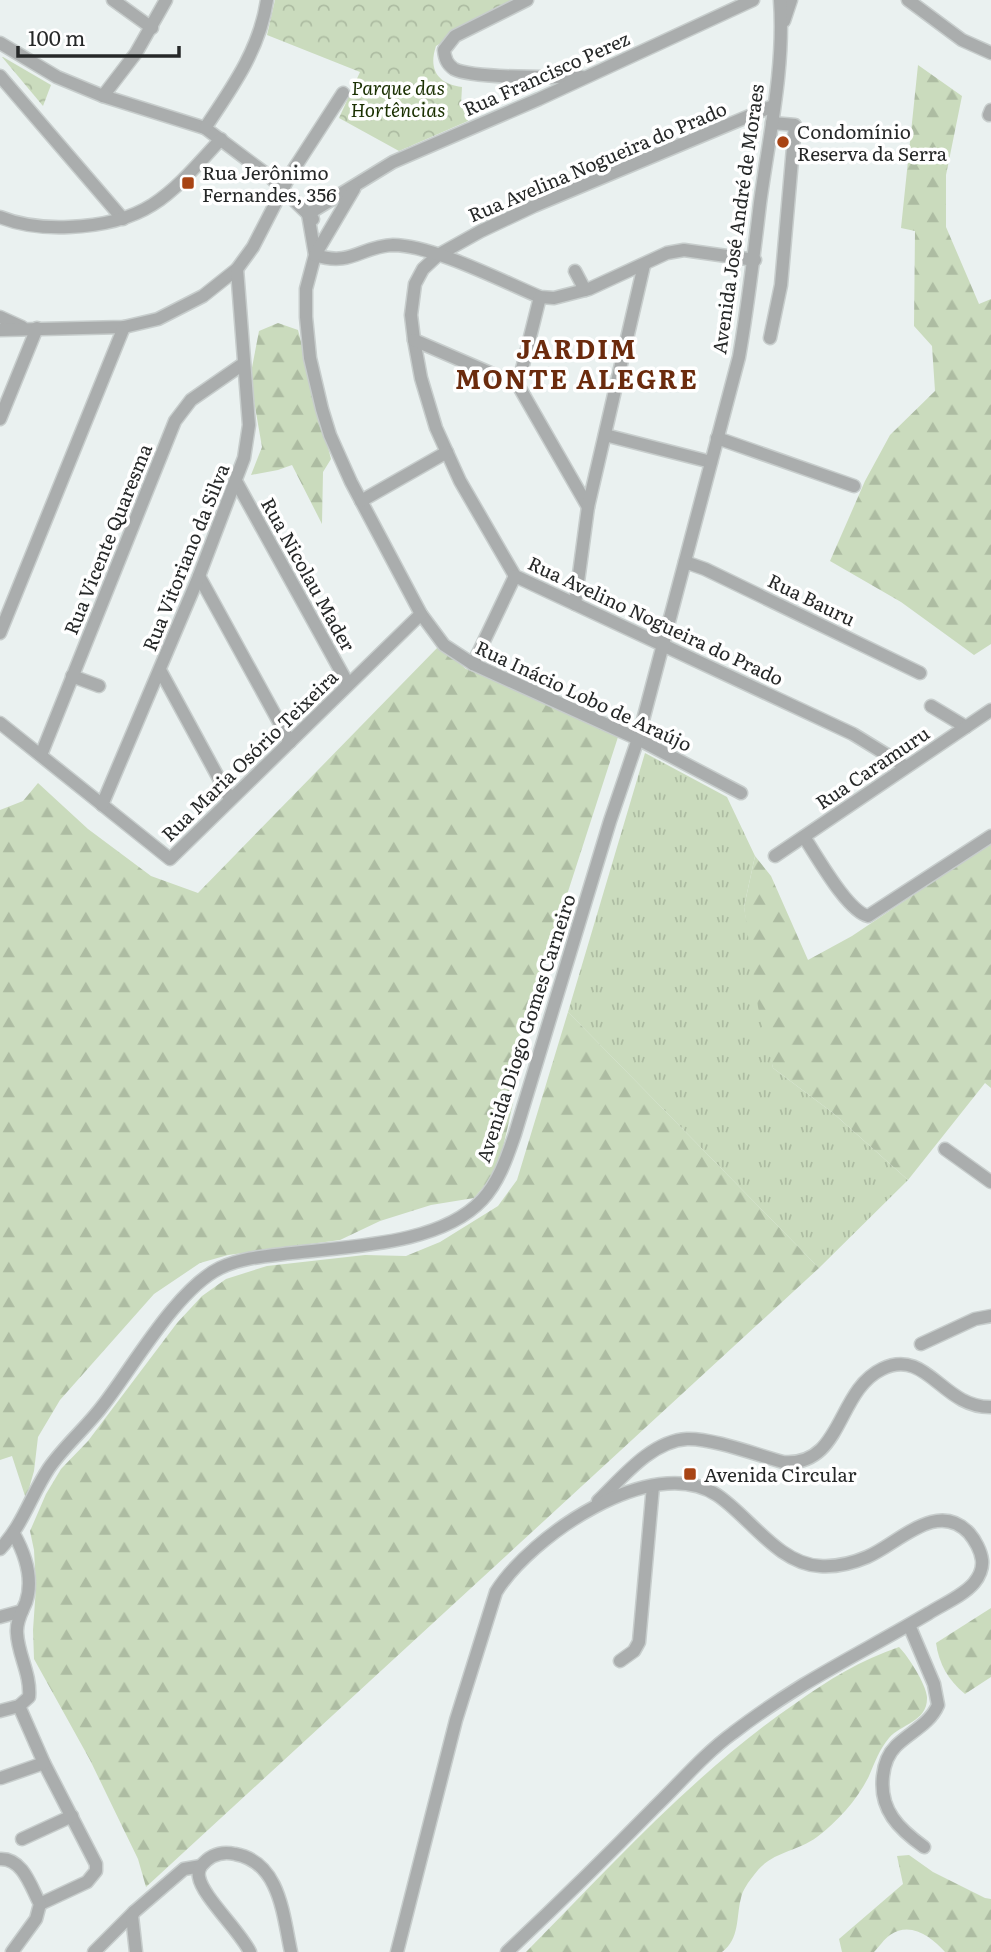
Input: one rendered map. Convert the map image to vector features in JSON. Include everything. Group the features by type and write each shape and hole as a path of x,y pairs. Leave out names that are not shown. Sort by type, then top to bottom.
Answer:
{"street":[{"path":"113,0 152,28"},
{"path":"103,96 136,53 166,0"},
{"path":"205,128 240,76 263,22 267,0"},
{"path":"527,0 455,36 444,50 449,65 468,74 586,78"},
{"name":"Rua Francisco Perez","path":"308,214 393,162 586,78 753,0"},
{"name":"Avenida José André de Moraes","path":"638,739 739,357 755,260 774,106 782,28 780,0"},
{"name":"Avenida José André de Moraes","path":"782,28 791,0"},
{"path":"915,2 962,40 991,53"},
{"path":"0,43 57,77 103,96 205,128 283,188 316,223 321,242"},
{"path":"0,76 123,219"},
{"path":"0,330 124,327 158,319 187,306 237,270 267,223 283,188 342,93"},
{"name":"Rua Avelina Nogueira do Prado","path":"438,255 534,206 774,106"},
{"path":"770,338 781,285 794,125 772,123"},
{"path":"0,217 24,225 88,226 140,213 167,195 221,139"},
{"name":"Rua Francisco Perez","path":"315,255 357,186"},
{"name":"Rua Inácio Lobo de Araújo","path":"308,214 315,255 306,289 310,358 330,435 421,614 444,645 473,664 638,739 741,793"},
{"path":"315,255 335,260 355,257 376,248 413,247 540,297 554,298 585,290 667,253 684,250 755,260"},
{"name":"Rua Avelino Nogueira do Prado","path":"438,255 423,269 415,284 411,315 427,403 447,453 515,576 853,734 905,766"},
{"path":"575,604 588,507 644,265"},
{"name":"Rua Vitoriano da Silva","path":"102,805 200,576 237,483 248,442 237,270"},
{"path":"575,271 585,290"},
{"path":"518,385 540,297"},
{"path":"0,317 32,328"},
{"path":"0,633 124,327"},
{"path":"0,419 32,328"},
{"path":"414,340 518,385 588,507"},
{"name":"Rua Vicente Quaresma","path":"41,755 175,421 191,400 243,364"},
{"path":"605,435 711,462"},
{"path":"718,438 854,486"},
{"path":"361,500 447,453"},
{"name":"Rua Nicolau Mader","path":"237,483 348,684"},
{"name":"Rua Bauru","path":"685,562 705,569 920,673"},
{"path":"200,576 290,742"},
{"path":"473,664 515,576"},
{"name":"Rua Maria Osório Teixeira","path":"0,723 170,859 421,614"},
{"path":"160,670 230,799"},
{"path":"72,676 99,686"},
{"path":"931,706 966,727"},
{"name":"Rua Caramuru","path":"775,856 991,710"},
{"name":"Avenida Diogo Gomes Carneiro","path":"0,1549 14,1534 39,1485 56,1459 103,1406 172,1311 203,1279 219,1268 248,1258 412,1237 453,1221 483,1200 500,1174 515,1134 610,821 638,739"},
{"path":"804,836 848,901 860,914 868,916 991,836"},
{"path":"945,1149 991,1182"},
{"path":"921,1344 957,1326 991,1315"},
{"path":"392,1952 456,1720 496,1592 521,1560 593,1506 639,1461 667,1445 685,1439 703,1441 783,1462 806,1460 825,1447 853,1397 864,1383 884,1368 907,1364 921,1367 962,1401 979,1407 991,1407"},
{"path":"507,1952 731,1734 802,1686 909,1625 972,1585 979,1574 982,1560 966,1530 957,1524 941,1520 933,1521 855,1562 819,1566 805,1563 789,1555 717,1495 691,1484 636,1489 593,1506"},
{"path":"620,1661 634,1651 639,1642 653,1486"},
{"path":"0,1711 19,1706 29,1697 30,1682 18,1646 17,1630 29,1580 22,1548 14,1534"},
{"path":"0,1617 22,1611"},
{"path":"909,1625 934,1684 938,1705 926,1722 893,1748 884,1767 882,1786 884,1800 894,1821 904,1833 925,1847"},
{"path":"19,1706 44,1763 96,1864 96,1871 87,1882 40,1904"},
{"path":"1,1778 44,1763"},
{"path":"22,1839 72,1816"},
{"path":"250,1952 240,1934 203,1887 199,1877 201,1866 218,1854 232,1853 258,1863 271,1877 281,1906 291,1952"},
{"path":"0,1859 16,1863 40,1904 36,1919 12,1952"},
{"path":"94,1952 134,1912 184,1869 201,1866"},
{"path":"134,1912 132,1916 136,1952"}],"green space":[{"name":"Parque das Hortências","path":"275,0 516,0 436,46 434,69 447,83 462,87 461,105 468,121 399,151 339,118 360,72 267,35"},
{"path":"2,57 51,85 43,106"},
{"path":"918,65 962,96 946,175 946,227 979,304 991,299 991,644 974,655 901,602 830,561 865,481 890,435 935,391 932,346 914,326 915,231 901,228"},
{"path":"278,323 298,330 331,459 323,472 322,524 292,465 251,475 262,447 250,378 259,331"},
{"path":"439,646 466,669 486,675 618,737 543,969 498,1170 474,1198 431,1205 380,1221 340,1240 228,1255 200,1263 154,1294 60,1400 38,1437 34,1471 26,1499 12,1456 0,1460 0,810 23,801 38,783 88,829 151,876 198,893"},
{"path":"645,753 727,797 755,856 744,907 773,1068 833,1113 908,1180 819,1268 568,1012"},
{"path":"991,843 991,1088 985,1083 908,1180 833,1113 773,1068 758,1007 744,907 755,856 771,876 808,960 852,936"},
{"path":"568,1012 819,1268 146,1887 138,1859 90,1760 34,1659 36,1587 30,1531 46,1494 61,1469 88,1441 177,1323 202,1296 226,1279 267,1266 365,1255 406,1256 440,1242 498,1206 517,1180"},
{"path":"991,1608 991,1677 965,1694 945,1671 936,1643"},
{"path":"899,1647 912,1663 923,1685 927,1697 923,1712 889,1738 859,1793 832,1824 809,1842 768,1861 754,1875 742,1895 735,1934 722,1952 526,1952 655,1821 723,1759 820,1686 858,1664"},
{"path":"909,1855 933,1872 991,1899 991,1952 945,1952 927,1936 913,1930 905,1930 890,1935 874,1952 842,1952 839,1939 903,1884 897,1856"}],"place":[{"name":"Condomínio Reserva da Serra","path":"783,142"},
{"name":"Rua Jerônimo Fernandes, 356","path":"188,183"},
{"name":"Avenida Circular","path":"690,1474"}],"district":[{"name":"JARDIM MONTE ALEGRE","path":"577,362"}]}
